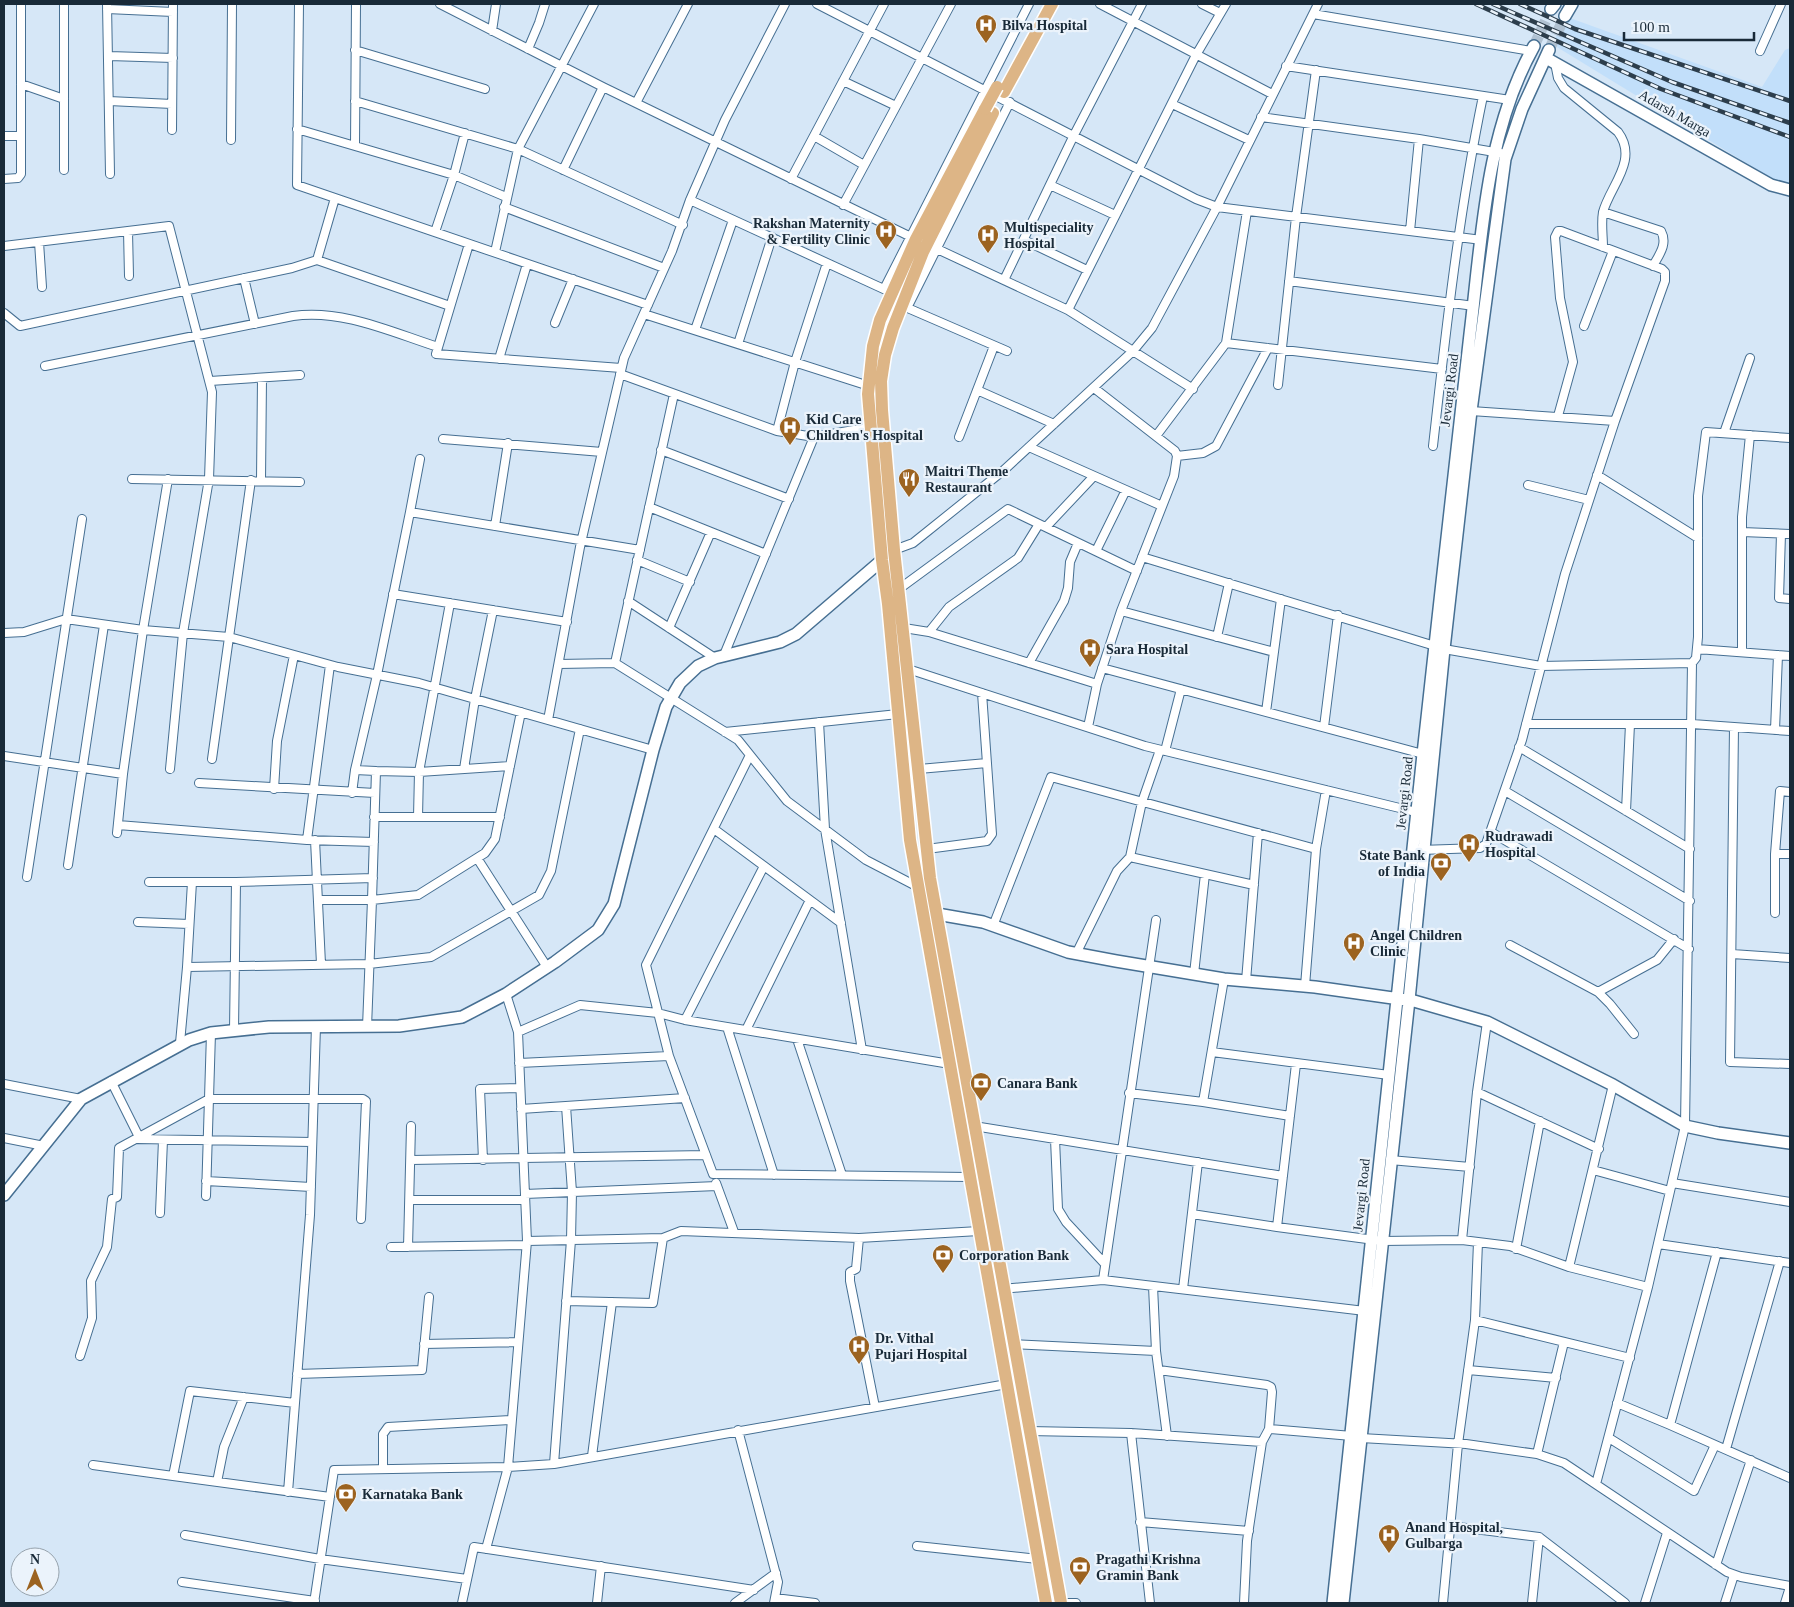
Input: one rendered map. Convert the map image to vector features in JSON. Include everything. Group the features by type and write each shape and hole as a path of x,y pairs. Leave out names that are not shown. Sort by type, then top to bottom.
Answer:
{"main road":[{"path":"1043,4 989,111 888,291 873,346 869,386 870,427 882,560 910,840 1046,1603"},
{"path":"999,92 1052,4"},
{"path":"1565,16 1572,4"},
{"name":"Jevargi Road","path":"1333,1603 1356,1437 1365,1311 1376,1240 1389,1075 1404,999 1419,850 1416,812 1422,754 1440,648 1482,240 1494,152 1510,100 1532,48"},
{"path":"1419,850 1440,648 1506,154 1522,110 1550,57"},
{"name":"Adarsh Marga","path":"1550,57 1771,185 1790,190"},
{"path":"989,111 923,252 885,355 882,381 882,410 894,550 927,849 974,1126 1061,1603"},
{"path":"4,1195 84,1098 180,1043 211,1033 234,1030 269,1027 367,1027 430,1023 462,1017 506,994 547,967 598,930 614,904 652,750 671,698 680,683 698,666 719,657 780,642 796,634 894,550"},
{"path":"924,916 937,914 993,926 1076,954 1224,979 1305,986 1404,999 1487,1022 1613,1085 1685,1126 1718,1133 1790,1143"},
{"path":"1344,1603 1356,1437 1376,1240 1390,1160 1404,999"}],"street":[{"path":"4,179 14,180 21,174 22,4"},
{"path":"64,4 64,170"},
{"path":"231,140 232,4"},
{"path":"299,4 297,185 648,305"},
{"path":"355,146 356,4"},
{"path":"440,4 560,66 909,236"},
{"path":"492,30 496,4"},
{"path":"528,49 540,23 545,4"},
{"path":"495,252 518,149 594,4"},
{"path":"636,103 688,4"},
{"path":"548,720 582,540 624,358 664,268 690,200 725,120 785,4"},
{"path":"817,4 923,57 999,92 1074,136 1196,199 1217,207 1482,240"},
{"path":"791,179 884,4"},
{"path":"843,205 951,4"},
{"path":"1006,351 904,307 935,248 999,92 1029,4"},
{"path":"1100,4 1272,94"},
{"path":"1004,280 1074,136 1142,4"},
{"path":"1202,4 1220,13"},
{"path":"1068,310 1196,55 1226,4"},
{"path":"894,550 913,543 1004,470 1133,351 1152,328 1217,207 1318,4"},
{"path":"1760,51 1781,4"},
{"path":"110,174 107,7 173,8 172,130"},
{"path":"1313,14 1532,48"},
{"path":"355,50 485,89"},
{"path":"109,56 173,58"},
{"path":"1550,57 1564,88 1621,136 1625,168 1603,212 1603,247"},
{"path":"1286,66 1510,100"},
{"path":"1278,385 1296,217 1316,70"},
{"path":"843,81 896,106"},
{"path":"21,84 64,98"},
{"path":"563,170 603,87"},
{"path":"690,200 888,291 909,236 999,92"},
{"path":"1433,446 1458,236 1472,149 1483,96"},
{"path":"109,101 172,104"},
{"path":"355,101 518,149 682,225"},
{"path":"1172,104 1249,140"},
{"path":"1261,117 1419,139 1506,154"},
{"path":"297,128 454,175 506,196"},
{"path":"435,232 454,175 464,133"},
{"path":"4,136 21,136"},
{"path":"814,136 864,165"},
{"path":"1410,231 1419,139"},
{"path":"1050,185 1115,215"},
{"path":"317,260 335,198"},
{"path":"504,207 664,268"},
{"path":"1156,436 1194,389 1226,343 1247,211"},
{"path":"1603,212 1661,231 1664,236 1664,244 1653,266"},
{"path":"695,330 734,220"},
{"path":"4,246 169,226 212,392 210,479 183,633 170,770"},
{"path":"128,231 129,276"},
{"path":"1419,850 1480,848 1486,844 1519,748 1565,574 1615,422 1665,281 1665,272 1653,266 1564,232 1556,233 1560,298 1573,362 1558,416"},
{"path":"738,344 772,237"},
{"path":"1024,240 1087,270"},
{"path":"39,242 42,287"},
{"path":"470,244 436,354 621,371 674,394 777,431 814,437 870,427"},
{"path":"935,248 1068,310 1194,389"},
{"path":"1584,326 1613,251"},
{"path":"4,313 20,326 292,268 317,260 450,306"},
{"path":"777,431 795,362 827,263"},
{"path":"499,359 527,264"},
{"path":"244,278 255,324"},
{"path":"555,323 573,279"},
{"path":"1289,281 1474,306"},
{"path":"44,366 199,337 305,314 334,315 438,347"},
{"path":"644,314 869,386"},
{"path":"1226,343 1442,370"},
{"path":"959,437 994,346"},
{"path":"1177,456 1203,453 1216,446 1268,348"},
{"path":"1724,433 1750,358"},
{"path":"210,381 300,375"},
{"path":"261,480 262,378"},
{"path":"1088,728 1102,668 1121,611 1174,476 1177,456 1175,451 1094,388"},
{"path":"977,390 1054,424"},
{"path":"615,663 674,394"},
{"path":"1471,410 1615,422"},
{"path":"1596,1484 1648,1287 1685,1126 1690,901 1692,663 1697,649 1698,496 1706,432 1790,438"},
{"path":"1742,652 1742,532 1750,435"},
{"path":"628,601 669,628 719,657 766,554 814,437"},
{"path":"443,439 602,452"},
{"path":"495,526 508,443"},
{"path":"1028,447 1162,506"},
{"path":"661,450 789,498"},
{"path":"352,793 355,770 377,675 420,459"},
{"path":"1597,475 1698,538"},
{"path":"929,632 944,611 1018,558 1043,526 1094,476"},
{"path":"132,479 300,482"},
{"path":"117,833 123,774 143,630 168,479"},
{"path":"212,759 250,480"},
{"path":"1528,485 1589,500"},
{"path":"1096,551 1126,490"},
{"path":"649,507 766,554"},
{"path":"899,588 1008,509 1137,571"},
{"path":"410,512 640,550"},
{"path":"27,877 82,519"},
{"path":"669,628 711,532"},
{"path":"1742,532 1790,534"},
{"path":"1781,534 1779,598 1790,599"},
{"path":"1029,663 1064,601 1068,588 1070,562 1078,543"},
{"path":"1142,558 1338,615 1440,648 1541,666 1692,663"},
{"path":"637,560 690,582"},
{"path":"1216,636 1228,583"},
{"path":"393,594 566,622"},
{"path":"1266,712 1281,598"},
{"path":"418,817 420,772 450,603"},
{"path":"464,769 475,699 493,610"},
{"path":"1121,611 1274,652"},
{"path":"1324,727 1338,615"},
{"path":"4,633 24,632 66,619 143,630 229,637 330,665 434,688 652,750"},
{"path":"68,865 84,769 104,625"},
{"path":"904,628 929,632 1097,684"},
{"path":"1697,649 1790,656"},
{"path":"274,789 277,741 294,655"},
{"path":"1775,730 1778,655"},
{"path":"559,664 615,663 738,740 787,801 866,860 918,887"},
{"path":"322,964 317,879 311,840 313,791 330,665"},
{"path":"1102,668 1422,754"},
{"path":"908,669 1088,728 1162,750 1416,812"},
{"path":"1076,954 1117,870 1130,857 1142,802 1162,750 1181,689"},
{"path":"927,849 990,839 982,693"},
{"path":"318,900 372,900 418,895 484,853 495,840 521,712"},
{"path":"726,732 898,714"},
{"path":"819,722 825,829 862,1050"},
{"path":"1526,724 1692,724 1790,731"},
{"path":"1626,811 1630,724"},
{"path":"1734,727 1730,1062 1790,1064"},
{"path":"187,967 369,964 431,957 539,895 551,871 580,729"},
{"path":"1519,748 1690,849"},
{"path":"734,1232 669,1056 646,965 750,755"},
{"path":"4,756 44,764 123,774"},
{"path":"919,769 987,763"},
{"path":"355,770 420,772 510,766"},
{"path":"367,1027 376,771"},
{"path":"993,926 1051,777 1316,849"},
{"path":"199,783 274,789 375,793"},
{"path":"1305,986 1316,849 1326,790"},
{"path":"1505,791 1690,901"},
{"path":"1775,913 1775,854 1780,791 1790,792"},
{"path":"374,817 500,818"},
{"path":"118,824 311,840 374,842"},
{"path":"714,829 841,923"},
{"path":"1491,832 1689,949"},
{"path":"1246,981 1258,833"},
{"path":"1775,854 1790,854"},
{"path":"1130,857 1254,885"},
{"path":"477,858 547,967"},
{"path":"685,1020 764,866"},
{"path":"1194,974 1205,874"},
{"path":"149,882 236,882 373,878"},
{"path":"180,1043 192,882"},
{"path":"234,1030 236,882"},
{"path":"746,1030 810,900"},
{"path":"1103,1280 1129,1093 1156,920"},
{"path":"138,922 189,924"},
{"path":"1598,992 1657,960 1674,939"},
{"path":"1510,945 1598,992 1634,1034"},
{"path":"1732,954 1790,958"},
{"path":"1203,1102 1224,979"},
{"path":"486,1549 508,1467 517,1342 527,1243 518,1032 506,994"},
{"path":"518,1032 580,1005 658,1013 685,1020 950,1064"},
{"path":"1462,1240 1477,1092 1487,1022"},
{"path":"288,1492 310,1187 316,1026"},
{"path":"727,1027 774,1175"},
{"path":"206,1196 211,1033"},
{"path":"797,1039 842,1175"},
{"path":"1212,1052 1389,1075"},
{"path":"520,1063 669,1056"},
{"path":"1277,1226 1296,1064"},
{"path":"108,1083 137,1138"},
{"path":"4,1084 84,1098"},
{"path":"1569,1267 1613,1085"},
{"path":"483,1160 480,1089 520,1088"},
{"path":"1477,1092 1599,1149"},
{"path":"1129,1093 1203,1102 1290,1116"},
{"path":"80,1356 92,1318 93,1274 107,1247 112,1199 117,1197 117,1151 119,1148 209,1099 313,1098 363,1099 366,1101 361,1219"},
{"path":"521,1109 685,1098"},
{"path":"554,1464 571,1240 572,1192 566,1106"},
{"path":"1516,1248 1540,1122"},
{"path":"408,1247 411,1126"},
{"path":"974,1126 1283,1176"},
{"path":"4,1138 44,1146"},
{"path":"137,1138 312,1142"},
{"path":"1055,1139 1058,1209 1066,1222 1105,1264"},
{"path":"160,1214 163,1140"},
{"path":"411,1160 706,1155"},
{"path":"1390,1160 1470,1167"},
{"path":"1183,1289 1198,1162"},
{"path":"1593,1170 1671,1187 1790,1202"},
{"path":"713,1174 969,1176"},
{"path":"206,1181 310,1187"},
{"path":"410,1200 525,1197 572,1192 717,1186"},
{"path":"1192,1214 1376,1240 1462,1240 1516,1248 1569,1267 1648,1287"},
{"path":"391,1247 663,1238 681,1231 859,1238 979,1231"},
{"path":"566,1301 653,1303 663,1238"},
{"path":"859,1238 856,1269 850,1272 850,1281 875,1408"},
{"path":"1443,1603 1458,1444 1475,1320 1478,1242"},
{"path":"1658,1244 1790,1263"},
{"path":"1670,1425 1717,1252"},
{"path":"1726,1449 1780,1261"},
{"path":"990,1290 1003,1287 1103,1280 1365,1311"},
{"path":"1153,1286 1156,1351 1167,1436"},
{"path":"297,1374 422,1370 429,1297"},
{"path":"592,1456 612,1302"},
{"path":"1475,1320 1630,1358"},
{"path":"424,1344 517,1342"},
{"path":"1537,1454 1564,1342"},
{"path":"1013,1344 1156,1351"},
{"path":"1159,1370 1266,1385 1270,1387 1272,1392 1269,1430 1262,1442 1249,1531 1244,1603"},
{"path":"1468,1370 1556,1378"},
{"path":"182,1582 315,1602 334,1470 508,1467 554,1464 1007,1384"},
{"path":"173,1476 190,1391 295,1403"},
{"path":"217,1482 224,1447 244,1397"},
{"path":"1618,1404 1790,1478"},
{"path":"383,1469 383,1434 388,1427 511,1420"},
{"path":"738,1430 778,1582 774,1601 815,1603"},
{"path":"1269,1430 1458,1444 1537,1454 1564,1462 1716,1565 1734,1574 1790,1586 1785,1603"},
{"path":"1029,1431 1130,1433 1262,1442"},
{"path":"1130,1433 1150,1603"},
{"path":"1608,1438 1694,1491 1715,1445"},
{"path":"1716,1565 1751,1460"},
{"path":"93,1464 330,1497"},
{"path":"1140,1522 1249,1531"},
{"path":"1450,1526 1539,1537 1626,1603"},
{"path":"1646,1603 1667,1533"},
{"path":"185,1535 320,1559 467,1579"},
{"path":"1532,1603 1539,1537"},
{"path":"917,1546 1038,1559"},
{"path":"462,1603 474,1547 754,1590"},
{"path":"597,1603 601,1566"},
{"path":"735,1603 776,1573"},
{"path":"1726,1603 1734,1574"},
{"path":"1061,1603 1076,1603"}],"shaded area":[{"path":"1567,17 1762,87 1785,50 1790,48 1790,184 1774,180 1552,44"}],"tunnel":[{"path":"1534,46 1551,9"},
{"path":"1549,50 1565,16"}],"railway":[{"path":"1476,4 1661,89 1790,137"},
{"path":"1493,4 1672,82 1790,123"},
{"path":"1520,4 1575,29 1790,101"}],"place":[{"name":"Bilva Hospital","path":"986,44"},
{"name":"Rakshan Maternity & Fertility Clinic","path":"886,250"},
{"name":"Multispeciality Hospital","path":"988,254"},
{"name":"Kid Care Children's Hospital","path":"790,446"},
{"name":"Maitri Theme Restaurant","path":"909,498"},
{"name":"Sara Hospital","path":"1090,668"},
{"name":"Rudrawadi Hospital","path":"1469,863"},
{"name":"State Bank of India","path":"1441,882"},
{"name":"Angel Children Clinic","path":"1354,962"},
{"name":"Canara Bank","path":"981,1102"},
{"name":"Corporation Bank","path":"943,1274"},
{"name":"Dr. Vithal Pujari Hospital","path":"859,1365"},
{"name":"Karnataka Bank","path":"346,1513"},
{"name":"Anand Hospital, Gulbarga","path":"1389,1554"},
{"name":"Pragathi Krishna Gramin Bank","path":"1080,1586"}]}
